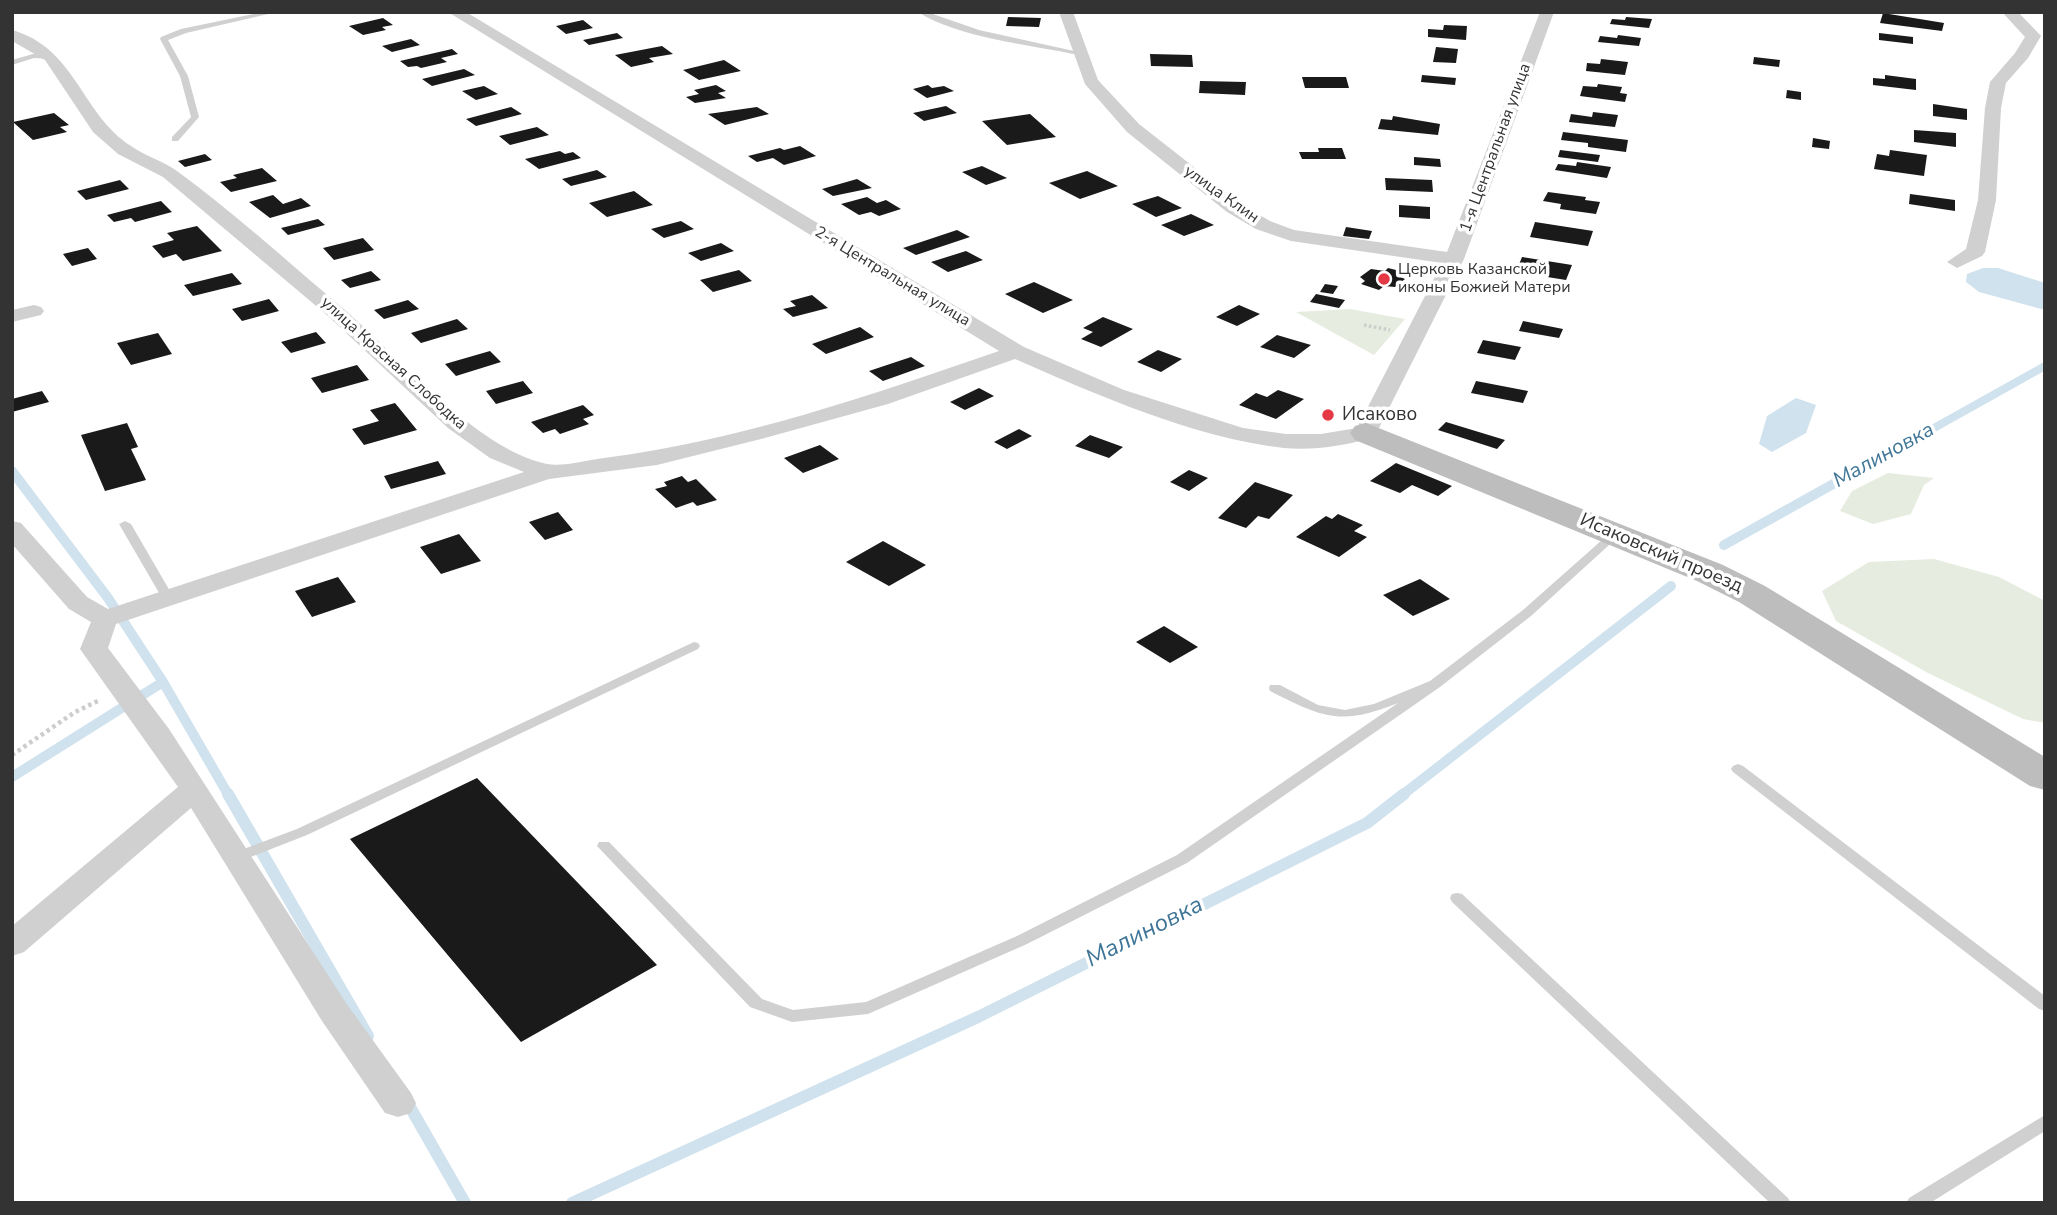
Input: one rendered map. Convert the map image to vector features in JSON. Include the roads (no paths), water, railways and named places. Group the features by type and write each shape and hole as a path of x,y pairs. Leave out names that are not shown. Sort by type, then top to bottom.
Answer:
{"street":[{"name":"2-я Центральная улица","path":"455,12 1016,352 1116,396 1240,434 1286,441 1309,441 1366,433"},
{"name":"улица Клин","path":"1066,12 1091,80 1133,128 1234,208 1263,225 1291,235 1454,260"},
{"name":"1-я Центральная улица","path":"1366,433 1454,260 1547,12"},
{"path":"1957,262 1975,252 1984,213 1993,108 1998,82 2022,55 2033,36 2009,12"},
{"name":"улица Красная Слободка","path":"12,35 51,57 99,128 124,150 169,173 335,312 456,423 498,453 546,472 598,468 657,458 753,434 880,399 1016,352"},
{"path":"12,316 33,311"},
{"name":"Исаковский проезд","path":"1366,433 1710,573 1752,594 2045,776"},
{"path":"12,528 78,603 105,619 546,472"},
{"path":"105,619 94,649 127,688 238,857 334,1013 398,1103"},
{"path":"12,944 194,790"}],"lane":[{"path":"175,139 195,117 193,102 177,58 164,39 184,31 274,12"},
{"path":"921,12 935,20 969,29 1079,53"},
{"path":"12,64 33,56 51,57"},
{"path":"125,524 168,598"},
{"path":"604,846 756,1003 792,1016 868,1008 1022,940 1182,859 1435,684 1527,613 1615,534"},
{"path":"238,857 302,832 694,646"},
{"path":"1275,688 1314,708 1345,714 1377,707 1435,684"},
{"path":"1738,769 2045,1005"},
{"path":"1457,898 1782,1203"},
{"path":"1915,1203 2045,1122"}],"water":[{"path":"1983,268 1998,268 2045,283 2045,310 1979,292 1966,282 1967,274"},
{"path":"1796,398 1816,405 1806,433 1772,452 1759,444 1767,416"}],"waterway":[{"name":"Малиновка","path":"1866,466 2045,366"},
{"name":"Малиновка","path":"1724,545 1869,464"},
{"path":"12,471 108,598 163,682"},
{"name":"Малиновка","path":"1401,796 1671,586"},
{"path":"12,777 163,682"},
{"path":"163,682 229,796"},
{"path":"228,794 368,1036"},
{"name":"Малиновка","path":"572,1203 978,1017 1367,823 1404,794"},
{"path":"406,1100 465,1203"}],"place":[{"name":"Церковь Казанской иконы Божией Матери","path":"1384,279"},
{"name":"Исаково","path":"1328,415"}]}
